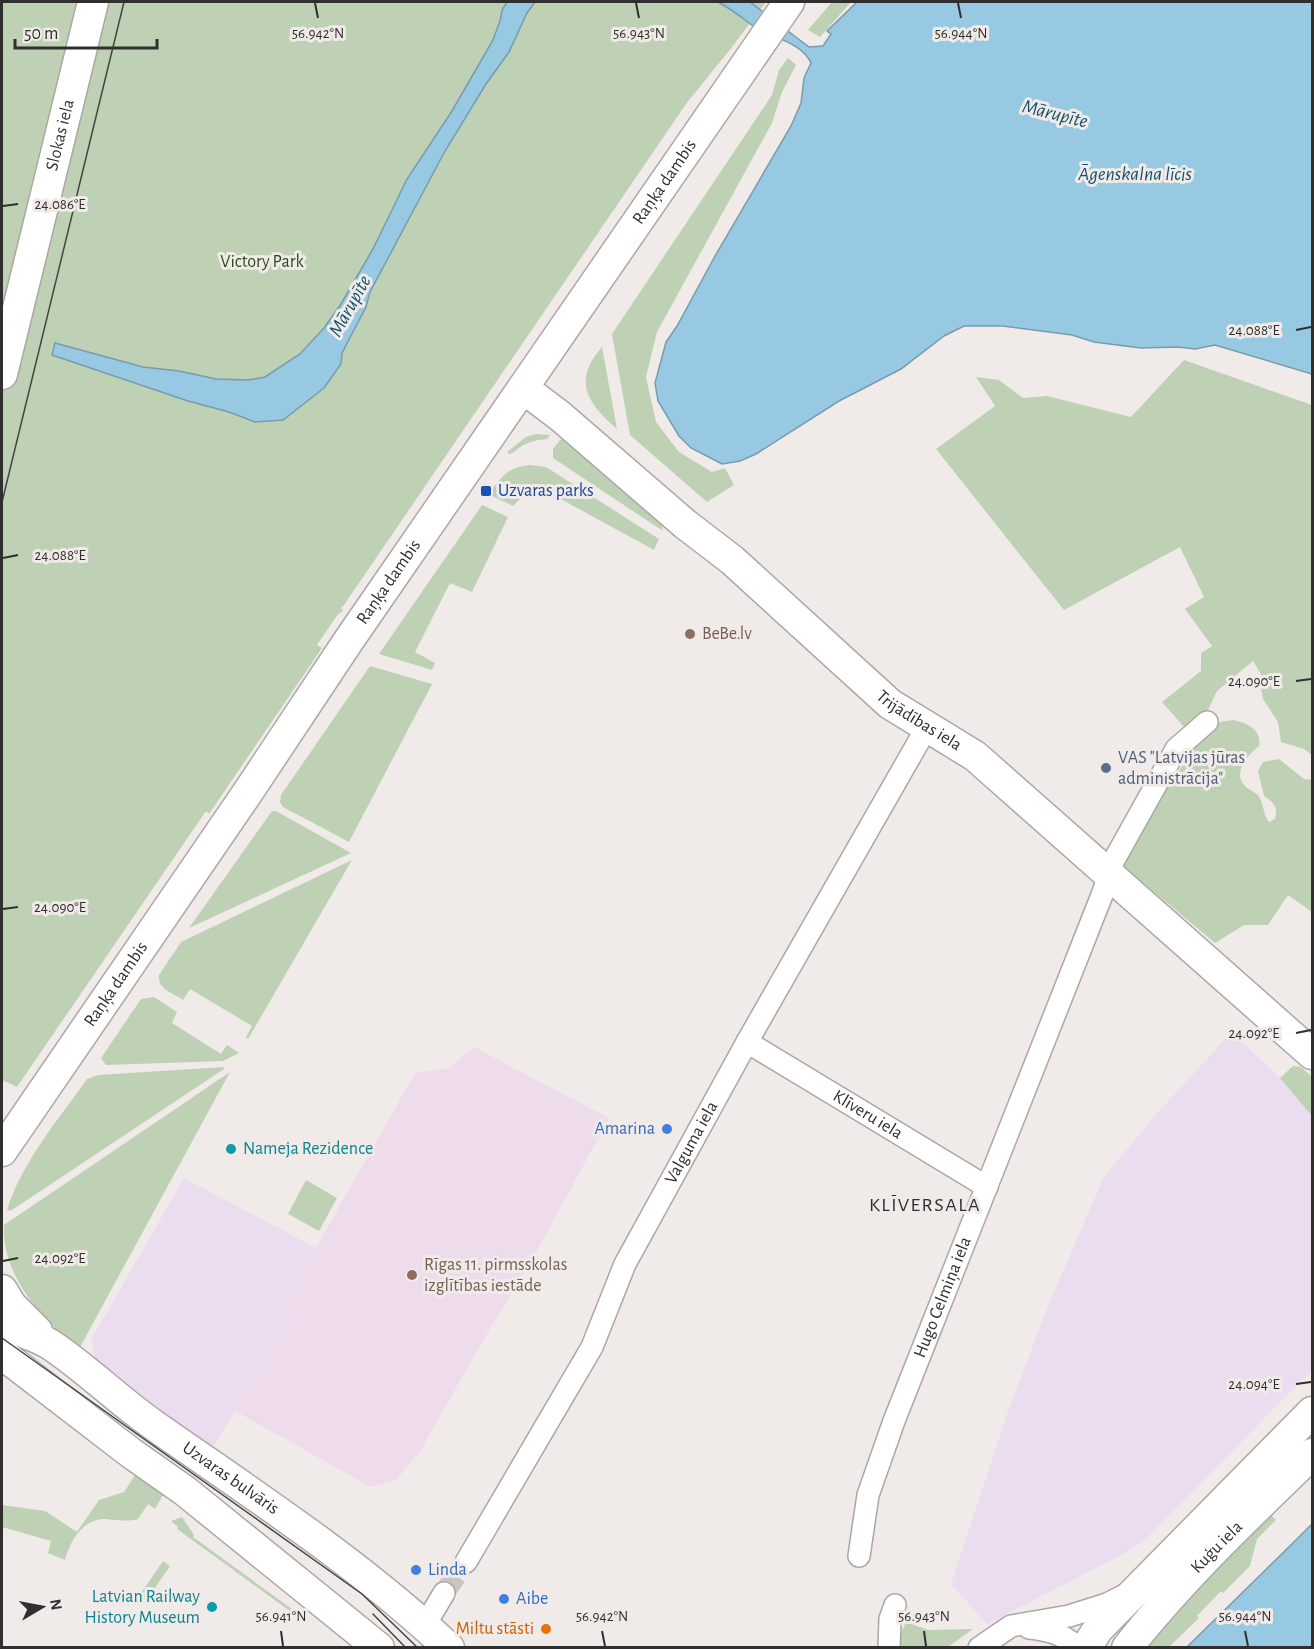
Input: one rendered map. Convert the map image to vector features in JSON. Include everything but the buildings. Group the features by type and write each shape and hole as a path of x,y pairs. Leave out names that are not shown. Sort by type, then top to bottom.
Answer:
{"main road":[{"name":"Slokas iela","path":"3,368 93,2"},
{"name":"Raņķa dambis","path":"2,1152 349,639 789,6"},
{"name":"Trijādības iela","path":"523,388 560,416 685,524 732,560 890,704 975,756 1312,1054"},
{"path":"2,1290 11,1305 49,1344"},
{"name":"Uzvaras bulvāris","path":"2,1322 10,1328 49,1344 152,1424 405,1606 449,1647"},
{"name":"Uzvaras bulvāris","path":"2,1354 131,1453 185,1491 379,1647"},
{"name":"Kuģu iela","path":"1086,1647 1098,1629 1312,1412"},
{"name":"Kuģu iela","path":"1127,1647 1159,1607 1312,1454"}],"street":[{"name":"Hugo Celmiņa iela","path":"859,1556 868,1496 890,1431 1114,860 1176,749 1207,722"},
{"name":"Valguma iela","path":"466,1562 592,1347 625,1264 747,1042 927,727"},
{"name":"Klīveru iela","path":"747,1042 987,1187"},
{"name":"Kuģu iela","path":"979,1647 1011,1626 1069,1616 1107,1604 1139,1587"},
{"path":"425,1625 444,1593"},
{"path":"889,1647 892,1612"},
{"path":"1011,1626 1056,1632 1079,1647"}],"shaded area":[{"path":"1232,1032 1288,1086 1312,1081 1312,1370 1143,1542 987,1624 951,1584 1008,1411 1050,1301 1104,1177 1159,1111"},
{"name":"Rīgas 11. pirmsskolas izglītības iestāde","path":"474,1047 609,1118 538,1249 421,1450 396,1480 371,1487 235,1411 299,1311 288,1303 316,1248 415,1073 449,1068"},
{"path":"184,1178 316,1248 288,1302 299,1311 212,1448 96,1368 92,1338"}],"green space":[{"name":"Victory Park","path":"2,2 766,2 686,104 341,608 343,611 338,614 317,645 322,648 209,814 206,811 17,1087 2,1080"},
{"path":"832,2 851,2 820,37 808,30"},
{"path":"788,58 796,65 782,92 772,123 657,332 646,377 656,422 679,452 712,472 725,468 734,485 707,502 630,435 612,334 772,95 779,70"},
{"path":"602,347 617,429 598,410 587,391 587,370"},
{"path":"1184,360 1312,405 1312,755 1304,749 1281,742 1278,722 1263,699 1261,688 1263,678 1253,661 1217,691 1206,714 1185,728 1162,702 1201,671 1201,653 1212,646 1185,609 1204,597 1180,547 1064,610 936,449 995,406 976,377 999,380 1023,398 1047,396 1131,417"},
{"path":"536,434 550,435 547,439 528,443 509,454 507,452 526,437"},
{"path":"561,439 651,512 661,523 663,531 553,458 553,449"},
{"path":"530,465 546,467 659,539 654,550 548,492 531,488 513,506 488,494 510,471"},
{"path":"482,505 508,517 472,592 450,583 415,652 435,663 432,670 379,654"},
{"path":"370,666 432,684 349,842 283,807 280,802 281,795"},
{"path":"1233,720 1248,725 1258,735 1259,746 1246,759 1240,776 1246,787 1258,795 1269,822 1275,819 1276,811 1273,803 1264,796 1258,771 1263,762 1279,759 1304,779 1312,780 1312,912 1288,895 1268,925 1244,925 1215,943 1123,866 1165,792 1213,723"},
{"path":"272,811 276,811 351,853 189,928"},
{"path":"352,860 248,1039 246,1037 252,1026 190,989 183,1000 160,984 159,975 181,942"},
{"path":"154,997 177,1012 172,1023 221,1054 227,1045 239,1053 223,1061 106,1065 101,1058 141,999"},
{"path":"1293,1066 1301,1067 1312,1077 1312,1116 1280,1078"},
{"path":"224,1067 18,1206 10,1211 7,1210 31,1158 87,1079 98,1075"},
{"path":"230,1072 80,1347 75,1348 37,1308 16,1278 5,1244 4,1225"},
{"path":"306,1180 337,1198 319,1231 288,1214"},
{"path":"137,1472 162,1490 163,1495 155,1509 148,1504 138,1519 126,1521 105,1519 90,1523 78,1532 65,1560 48,1553 51,1541 2,1527 2,1505 45,1511 77,1532 99,1500 124,1492"},
{"path":"1267,1511 1276,1520 1257,1539 1250,1566 1223,1593 1221,1591 1197,1616 1199,1618 1169,1647 1143,1648"},
{"path":"182,1517 194,1535 193,1537 307,1620 305,1622 177,1529 178,1527 171,1521"},
{"path":"163,1561 170,1566 146,1601 139,1596"},
{"path":"906,1622 928,1630 973,1629 948,1647 898,1648 900,1635"}],"water":[{"name":"Mārupīte","path":"507,2 535,2 527,13 509,52 486,84 445,151 370,292 366,307 342,353 341,364 324,388 283,420 255,422 52,355 55,343 143,367 179,371 216,379 248,380 265,377 300,354 324,328 341,304 373,249 407,179 452,111 493,40 502,10"},
{"name":"Āgenskalna līcis","path":"718,2 750,2 809,47 823,46 831,34 827,31 857,2 1312,2 1312,374 1215,345 1195,349 1141,348 1094,342 1072,335 1003,326 964,326 944,336 901,369 839,401 756,454 740,461 722,464 691,448 679,436 658,401 655,383 666,342 791,126 801,103 804,78 811,63 806,55 792,44 757,28"},
{"path":"1312,1524 1312,1647 1187,1647 1300,1536"}],"tunnel":[{"path":"444,1593 466,1562"}],"tram line":[{"path":"2,502 124,2"},
{"path":"2,1338 362,1594 418,1648"},
{"path":"373,1614 406,1648"}],"place":[{"name":"Uzvaras parks","path":"486,491"},
{"name":"BeBe.lv","path":"690,634"},
{"name":"VAS \"Latvijas jūras administrācija\"","path":"1106,768"},
{"name":"Amarina","path":"667,1129"},
{"name":"Nameja Rezidence","path":"231,1149"},
{"name":"Rīgas 11. pirmsskolas izglītības iestāde","path":"412,1275"},
{"name":"Linda","path":"416,1570"},
{"name":"Aibe","path":"504,1599"},
{"name":"Latvian Railway History Museum","path":"212,1607"},
{"name":"Miltu stāsti","path":"546,1629"}],"district":[{"name":"KLĪVERSALA","path":"925,1205"}]}
